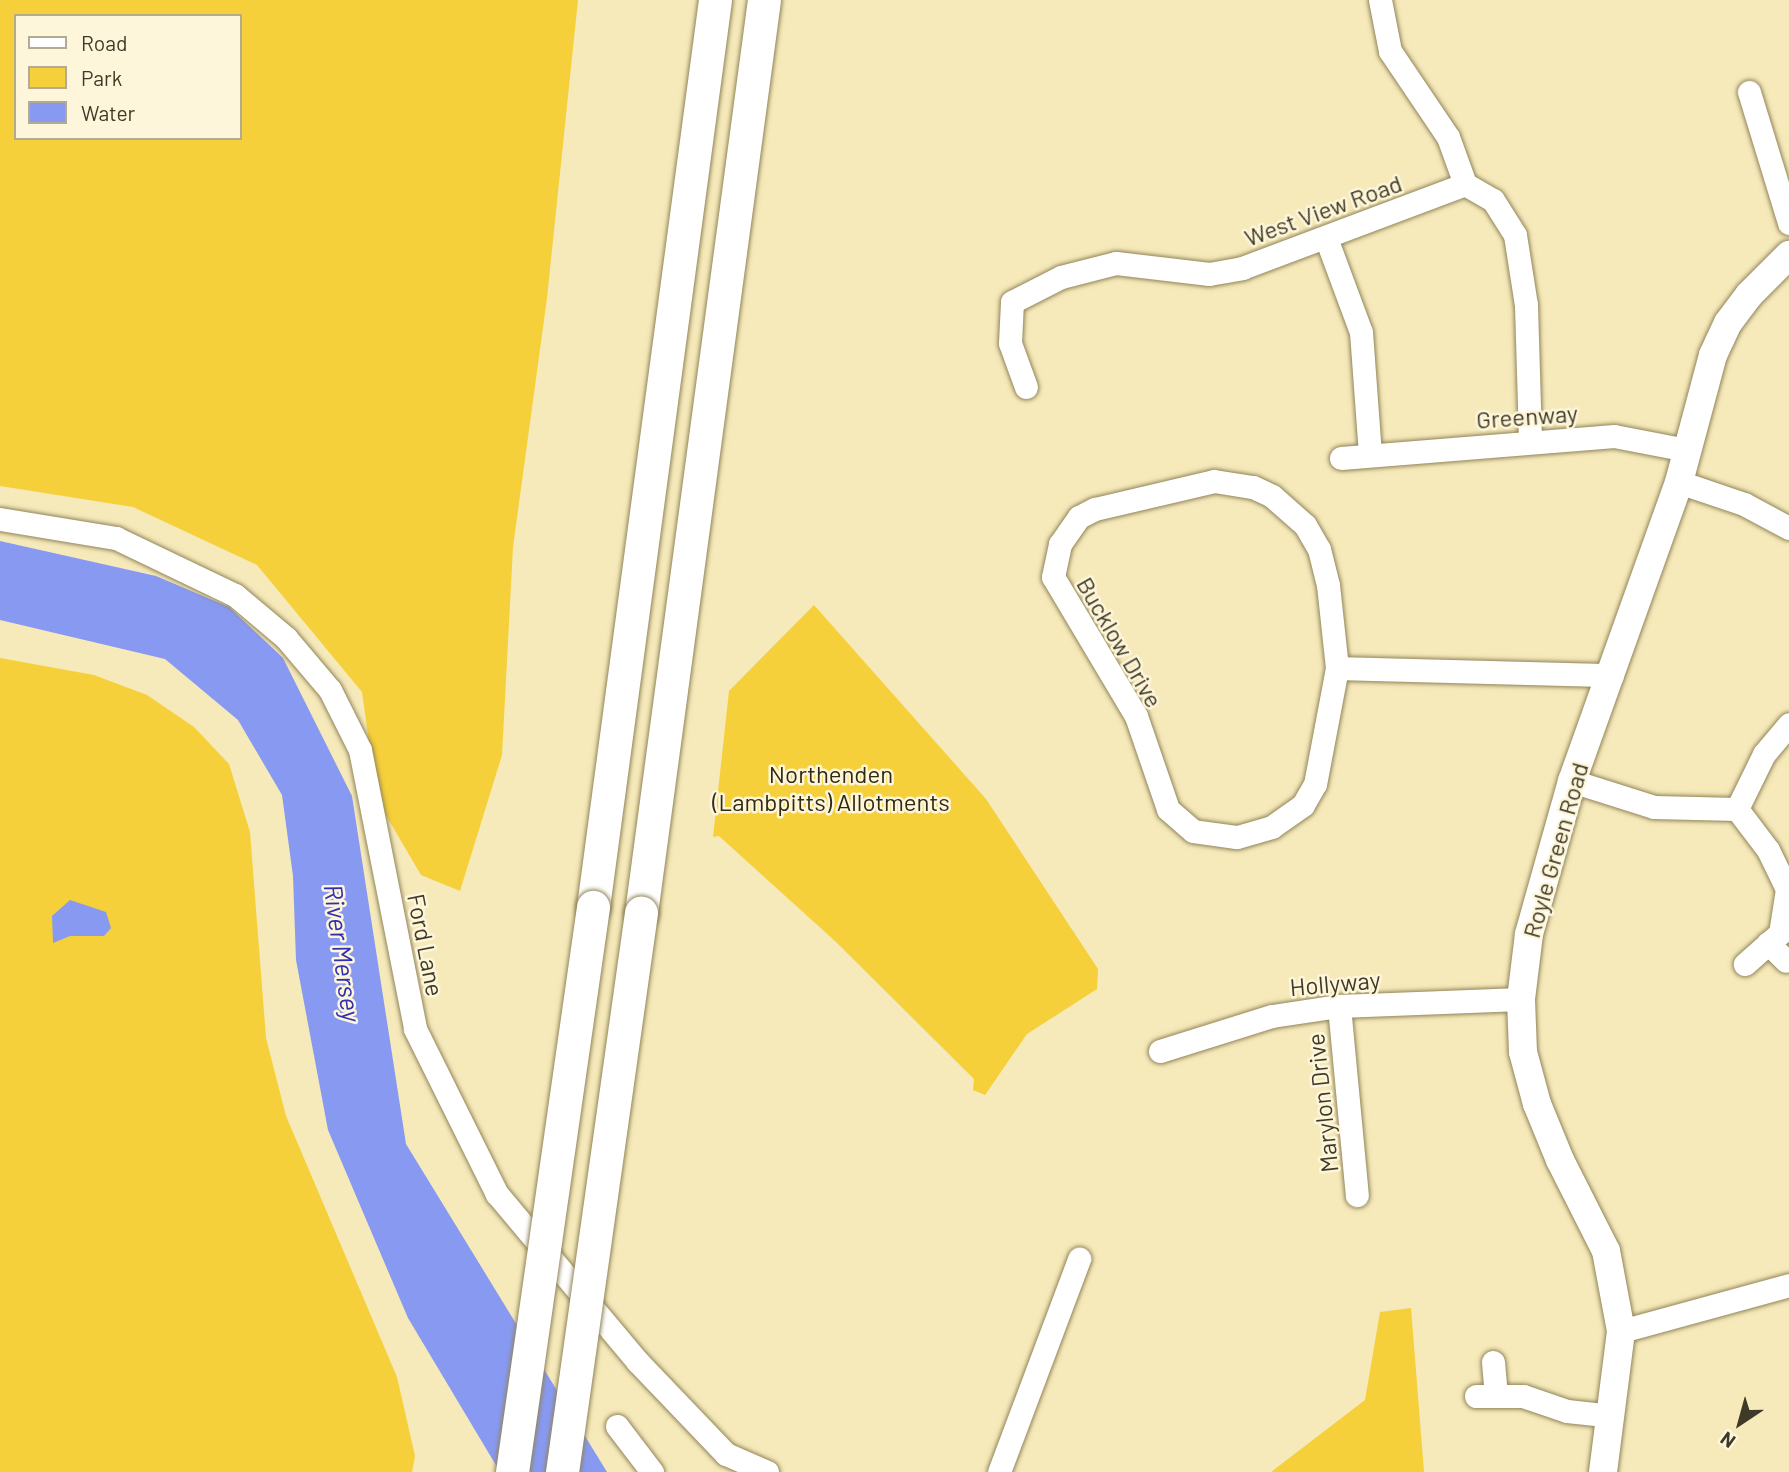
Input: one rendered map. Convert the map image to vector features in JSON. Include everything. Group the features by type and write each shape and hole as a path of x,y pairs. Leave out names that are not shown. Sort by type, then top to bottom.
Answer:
{"highway":[{"path":"512,1472 593,907 715,0"},
{"path":"562,1472 642,913 764,0"}],"main road":[{"name":"Royle Green Road","path":"1603,1472 1621,1331 1606,1251 1537,1104 1523,1052 1521,999 1529,934 1572,781 1679,482 1713,355 1728,323 1772,269 1789,256"}],"street":[{"path":"1380,0 1390,51 1448,137 1465,184 1493,200 1515,235 1526,305 1530,441"},
{"path":"1749,92 1789,223"},
{"name":"West View Road","path":"1026,387 1010,344 1012,302 1061,277 1116,263 1209,274 1242,268 1465,184"},
{"path":"1326,238 1361,332 1370,454"},
{"name":"Greenway","path":"1341,457 1614,436 1687,450"},
{"name":"Bucklow Drive","path":"1214,481 1262,491 1290,510 1319,549 1337,668 1315,784 1303,805 1272,827 1236,837 1193,831 1168,809 1136,716 1112,669 1063,600 1053,577 1060,544 1079,517 1157,493 1214,481"},
{"path":"1679,482 1744,504 1789,528"},
{"name":"Ford Lane","path":"0,519 116,538 235,595 286,638 330,690 360,750 415,1029 497,1194 664,1389 726,1454 762,1471"},
{"path":"1337,668 1612,675"},
{"path":"1737,809 1764,754 1789,724"},
{"path":"1572,781 1654,807 1737,809"},
{"path":"1737,809 1769,850 1787,889 1780,933 1745,964"},
{"path":"1769,943 1786,961"},
{"name":"Hollyway","path":"1160,1051 1272,1016 1339,1006 1521,999"},
{"name":"Marylon Drive","path":"1339,1006 1357,1195"},
{"path":"999,1472 1079,1259"},
{"path":"1621,1331 1789,1285"},
{"path":"1493,1362 1486,1396 1523,1396 1567,1411 1612,1416"},
{"path":"617,1426 652,1472"}],"green space":[{"path":"0,0 578,0 547,298 513,547 502,755 460,891 421,875 377,800 362,692 257,565 133,507 0,486"},
{"name":"Northenden (Lambpitts) Allotments","path":"814,605 986,799 1098,969 1097,989 1027,1034 985,1095 973,1090 974,1079 835,941 719,836 713,837 729,691"},
{"path":"0,658 94,675 147,695 194,727 229,764 250,832 266,1038 286,1116 397,1377 415,1456 412,1472 0,1472"},
{"path":"1411,1308 1424,1472 1271,1472 1365,1400 1380,1312"}],"water":[{"name":"River Mersey","path":"0,541 156,576 229,607 283,658 352,796 406,1144 607,1472 500,1472 408,1318 328,1130 296,960 293,876 282,795 238,720 165,659 0,620"},
{"path":"70,900 106,912 111,928 104,936 70,936 53,943 52,916"}]}
